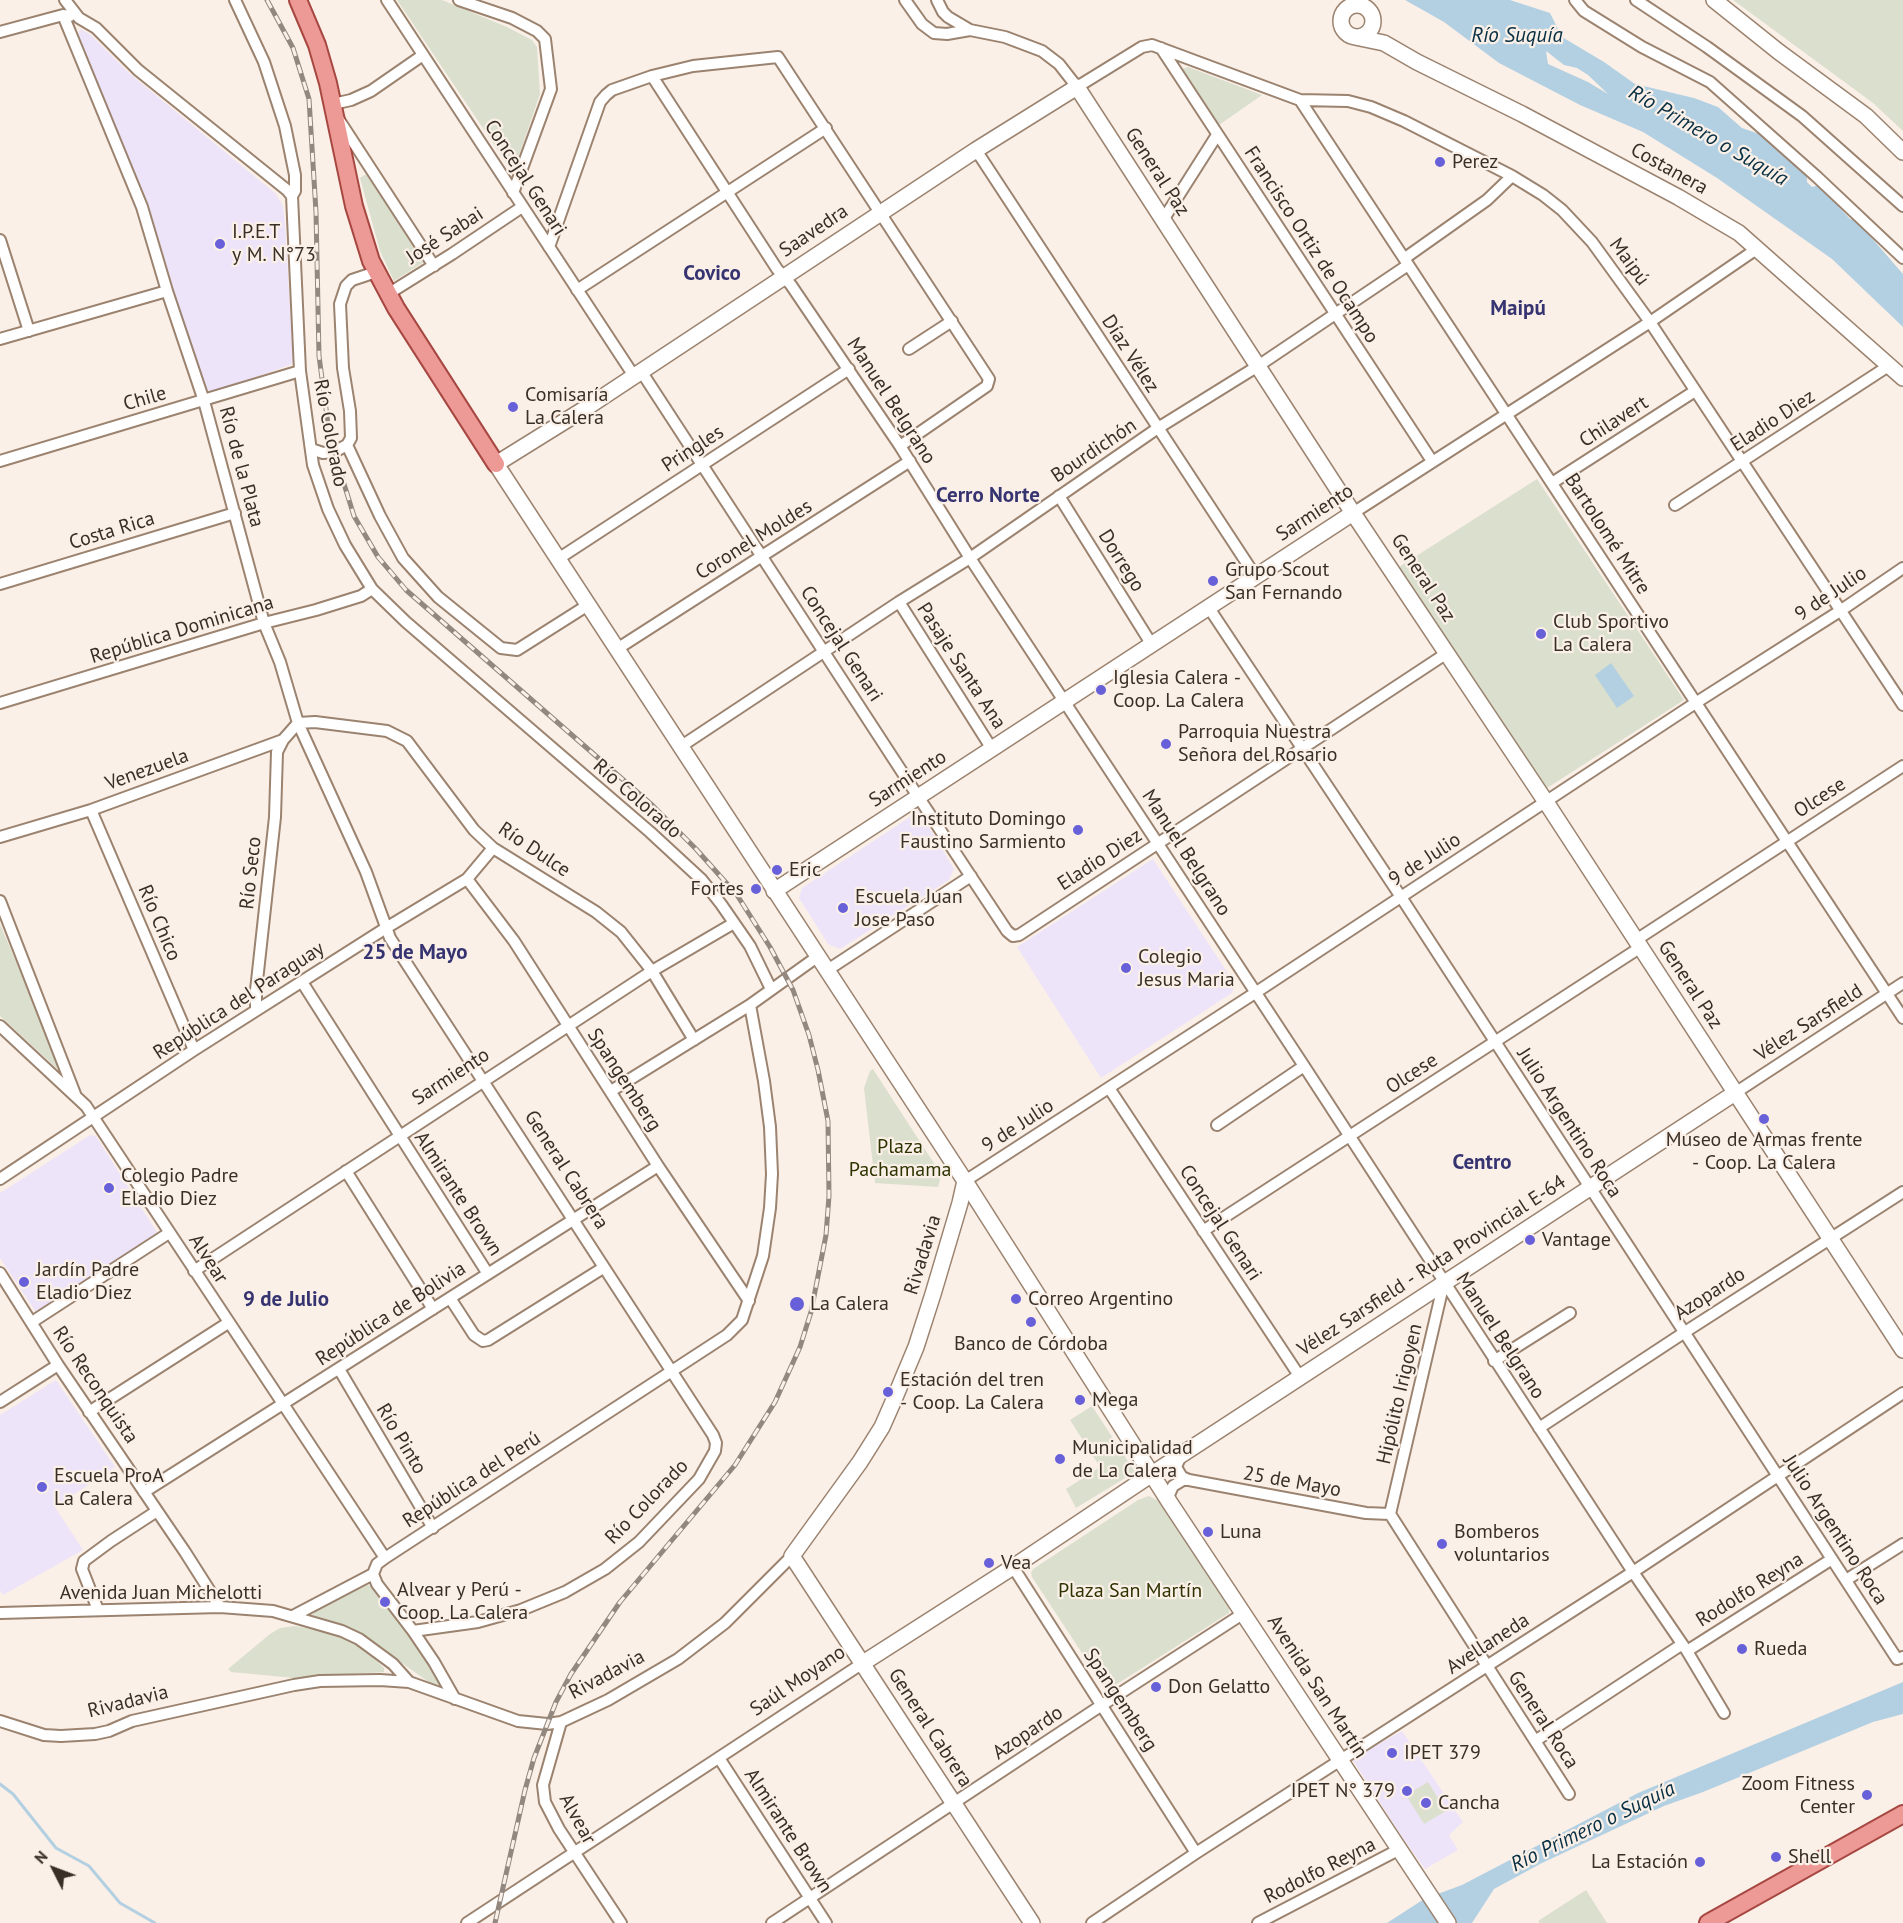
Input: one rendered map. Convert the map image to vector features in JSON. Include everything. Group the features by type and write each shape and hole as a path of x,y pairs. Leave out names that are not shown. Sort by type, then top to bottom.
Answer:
{"main road":[{"path":"298,0 317,45 334,110 361,234 376,272 496,464"},
{"path":"1708,1923 1903,1814"}],"street":[{"path":"65,0 79,18"},
{"name":"Río Colorado","path":"235,0 264,62 285,126 295,175 295,191 292,196 300,371 313,465 328,509 345,545 372,589 423,637 702,880 750,945 771,989"},
{"name":"Concejal Genari","path":"387,0 577,290 703,465 919,798 1007,931 1013,936"},
{"path":"459,0 521,22 537,31 544,39 551,89 513,193"},
{"path":"905,0 922,24 934,33 947,34 970,30"},
{"path":"937,0 948,17 970,30 1005,37 1042,51 1059,64 1077,87"},
{"path":"1333,0 1359,5 1369,10 1384,43"},
{"path":"1333,0 1346,33 1356,36 1365,34 1369,31 1373,20"},
{"path":"1575,0 1584,11 1613,29 1710,82 1903,258"},
{"path":"1636,0 1707,47 1802,116 1903,206"},
{"path":"1714,0 1779,52 1866,116 1903,152"},
{"path":"1341,20 1344,10 1354,5"},
{"path":"0,32 63,15 79,18 96,28 138,70 292,196"},
{"name":"Río de la Plata","path":"63,15 142,207 204,401 264,623 280,662 298,723 366,872 386,928"},
{"name":"Costanera","path":"1356,36 1384,43 1522,114 1678,197 1738,233 1758,248 1903,378"},
{"name":"Saavedra","path":"496,464 637,374 976,150 1142,47 1152,45 1160,48"},
{"name":"Maipú","path":"1160,48 1300,100 1359,103 1404,121 1512,176 1543,195 1575,223 1608,263 1650,322 1903,705"},
{"name":"Francisco Ortiz de Ocampo","path":"1160,48 1432,462"},
{"path":"423,55 371,91 334,110 367,165 434,266"},
{"path":"549,247 600,102 612,90 652,76 708,64 778,57 952,321 989,382 900,446"},
{"name":"Manuel Belgrano","path":"652,76 783,277 791,285 849,369 910,461 970,558 1304,1066 1632,1572 1684,1648 1724,1713"},
{"name":"General Paz","path":"1077,87 1353,513 1546,802 1903,1350"},
{"name":"Bartolomé Mitre","path":"1300,100 1903,1018"},
{"path":"577,290 826,128"},
{"path":"1163,220 1217,135"},
{"name":"Díaz Vélez","path":"976,150 1256,577"},
{"path":"348,174 367,165"},
{"name":"Bourdichón","path":"680,747 899,602 970,558 1158,428 1258,366 1334,314 1487,200 1512,176"},
{"name":"José Sabai","path":"388,294 522,207"},
{"path":"0,240 28,331"},
{"name":"Sarmiento","path":"774,891 1650,322 1758,248"},
{"path":"311,449 323,453 334,452 347,445 352,430 343,368 340,304 342,294 352,280 376,272"},
{"path":"0,339 167,291"},
{"path":"909,350 952,321"},
{"name":"Eladio Diez","path":"1675,505 1743,463 1890,365"},
{"name":"Pringles","path":"558,559 849,369"},
{"name":"Chile","path":"0,461 300,371"},
{"name":"Chilavert","path":"1552,483 1695,391"},
{"path":"347,445 380,516 403,558 438,597 501,648 516,650 588,605"},
{"name":"Coronel Moldes","path":"617,649 910,461"},
{"name":"Avenida San Martín","path":"496,464 965,1181 1170,1503 1448,1923"},
{"name":"Dorrego","path":"1059,496 1152,645"},
{"name":"Costa Rica","path":"0,584 235,513"},
{"name":"9 de Julio","path":"965,1181 1903,568"},
{"name":"República Dominicana","path":"0,703 264,623 316,610 361,596 372,589"},
{"name":"Pasaje Santa Ana","path":"899,602 992,749"},
{"name":"Julio Argentino Roca","path":"1209,608 1401,897 1832,1559 1900,1658"},
{"name":"Eladio Diez","path":"1013,936 1019,935 1447,653"},
{"name":"Río Dulce","path":"298,723 315,722 387,731 407,741 474,830 493,848 606,919 630,942 652,971 694,1040"},
{"name":"Venezuela","path":"0,837 91,810 283,740 298,723"},
{"name":"Río Seco","path":"256,1010 256,990 275,817 277,752 283,740"},
{"name":"Olcese","path":"1203,1231 1495,1042 1787,841 1903,766"},
{"name":"Río Chico","path":"91,810 194,1050"},
{"name":"República del Paraguay","path":"0,1179 256,1010 467,879 493,848"},
{"path":"826,971 971,876"},
{"name":"Spangemberg","path":"467,879 514,941 658,1166 748,1301"},
{"name":"Alvear","path":"0,901 77,1097 386,1558"},
{"name":"Sarmiento","path":"194,1271 652,971 734,923"},
{"name":"General Cabrera","path":"386,928 390,938 713,1435"},
{"path":"611,1091 750,1005 817,957"},
{"name":"Almirante Brown","path":"302,982 488,1274"},
{"name":"Vélez Sarsfield","path":"1735,1093 1903,983"},
{"path":"671,1372 735,1328 742,1320 764,1256 772,1174 771,1127 750,1005"},
{"path":"0,1026 77,1097"},
{"path":"1217,1125 1304,1066"},
{"name":"Concejal Genari","path":"1109,1088 1300,1377"},
{"name":"Vélez Sarsfield - Ruta Provincial E-64","path":"1152,1474 1735,1093"},
{"name":"República de Bolivia","path":"144,1492 658,1166"},
{"path":"346,1171 433,1309"},
{"name":"Rivadavia","path":"0,1721 44,1735 95,1734 109,1731 132,1721 294,1684 320,1681 409,1682 518,1721 547,1724 561,1722 608,1700 678,1659 724,1623 792,1556 860,1462 882,1427 916,1347 956,1218 965,1181"},
{"name":"Azopardo","path":"1539,1428 1903,1192"},
{"path":"956,1218 974,1211 986,1217"},
{"path":"32,1322 169,1233"},
{"path":"450,1298 474,1335 479,1339 488,1340 603,1268"},
{"name":"Río Reconquista","path":"0,1273 58,1365 220,1607"},
{"name":"Hipólito Irigoyen","path":"1390,1514 1444,1282"},
{"path":"1494,1361 1570,1313"},
{"path":"89,1412 228,1323"},
{"path":"0,1402 58,1365"},
{"name":"Río Pinto","path":"339,1369 433,1528"},
{"name":"República del Perú","path":"293,1616 373,1574 377,1564 671,1372"},
{"name":"Avellaneda","path":"1092,1923 1903,1393"},
{"name":"Río Colorado","path":"413,1631 478,1622 521,1610 565,1592 605,1569 639,1542 699,1479 716,1451 713,1435"},
{"path":"1181,1455 1177,1462 1178,1472 1189,1480"},
{"name":"Saúl Moyano","path":"467,1923 1152,1474"},
{"path":"1170,1503 1169,1496 1173,1486 1183,1480 1189,1480"},
{"name":"25 de Mayo","path":"1189,1480 1366,1513 1390,1514"},
{"path":"98,1611 82,1569 84,1561 111,1540 157,1511"},
{"name":"General Roca","path":"1390,1514 1569,1794"},
{"path":"1846,1580 1903,1544"},
{"name":"General Cabrera","path":"792,1556 1032,1923"},
{"name":"Rodolfo Reyna","path":"1535,1741 1832,1559"},
{"name":"Spangemberg","path":"1013,1567 1196,1853"},
{"path":"373,1574 377,1584 434,1662 455,1699"},
{"name":"Avenida Juan Michelotti","path":"0,1613 220,1607 273,1611 342,1631 359,1639 393,1664 409,1682"},
{"name":"Azopardo","path":"772,1923 1244,1613"},
{"name":"Alvear","path":"561,1722 546,1774 543,1794 550,1813 621,1923"},
{"name":"Almirante Brown","path":"719,1758 826,1923"},
{"name":"Rodolfo Reyna","path":"1258,1923 1398,1850"}],"shaded area":[{"path":"80,29 90,34 129,73 276,194 283,206 285,224 293,362 290,365 213,392 209,391 201,380 148,204 78,34"},
{"path":"919,811 954,869 949,880 840,949 828,944 799,898 802,888"},
{"path":"1153,859 1235,984 1232,993 1101,1078 1017,947"},
{"path":"90,1135 96,1136 158,1234 36,1312 0,1258 0,1193"},
{"name":"Escuela ProA La Calera","path":"56,1380 115,1467 55,1507 83,1550 3,1595 0,1590 0,1415"},
{"name":"IPET N° 379","path":"1402,1731 1463,1822 1449,1835 1458,1850 1425,1869 1352,1759"}],"green space":[{"path":"397,0 442,0 507,27 532,40 537,47 540,94 513,173"},
{"path":"1733,0 1903,0 1903,131 1873,103"},
{"path":"1188,67 1262,95 1219,125 1184,76 1182,69"},
{"path":"366,174 424,262 394,281 380,251 360,178"},
{"name":"Club Sportivo La Calera","path":"1537,479 1684,700 1544,790 1399,567"},
{"path":"0,924 64,1075 0,1016"},
{"name":"Plaza Pachamama","path":"873,1069 939,1171 938,1187 875,1183 864,1088 870,1071"},
{"path":"1092,1406 1135,1472 1076,1508 1066,1489 1100,1467 1070,1420"},
{"name":"Plaza San Martín","path":"1149,1496 1161,1502 1229,1606 1229,1613 1117,1684 1103,1685 1031,1573 1033,1569 1138,1500"},
{"path":"367,1585 372,1586 411,1636 439,1680 439,1686 430,1683 360,1633 312,1615"},
{"path":"295,1626 330,1633 361,1647 384,1668 384,1672 294,1678 231,1672 228,1669 270,1634 280,1628"},
{"name":"Cancha","path":"1428,1782 1446,1811 1424,1824 1406,1795"},
{"path":"1586,1890 1607,1923 1540,1923 1538,1921"}],"water":[{"name":"Río Suquía","path":"1405,0 1510,0 1550,13 1562,37 1635,84 1694,98 1718,107 1742,128 1762,135 1798,164 1812,187 1819,185 1850,219 1856,220 1903,274 1903,327 1832,259 1717,178 1643,132 1580,105 1499,63 1444,22","holes":["1546,51 1564,65 1577,68 1588,75 1608,94 1548,64"]},
{"path":"1611,663 1634,696 1617,708 1595,675"},
{"name":"Río Primero o Suquía","path":"1903,1682 1903,1714 1873,1722 1664,1806 1542,1863 1494,1889 1472,1923 1387,1923 1424,1899 1462,1885 1638,1793"}],"waterway":[{"path":"0,1784 13,1794 56,1848 89,1866 120,1903 155,1923"}],"railway":[{"path":"267,0 293,48 309,99 316,212 319,356 330,439 354,516 378,557 406,590 652,805 737,895 770,947 793,990 809,1035 828,1121 829,1196 826,1235 811,1312 800,1347 775,1402 735,1465 620,1602 571,1674 556,1702 534,1758 525,1790 495,1923"}],"place":[{"name":"Perez","path":"1440,162"},
{"name":"I.P.E.T y M. N°73","path":"220,244"},
{"name":"Comisaría La Calera","path":"513,407"},
{"name":"Grupo Scout San Fernando","path":"1213,581"},
{"name":"Club Sportivo La Calera","path":"1541,634"},
{"name":"Iglesia Calera - Coop. La Calera","path":"1101,690"},
{"name":"Parroquia Nuestra Señora del Rosario","path":"1166,744"},
{"name":"Instituto Domingo Faustino Sarmiento","path":"1078,830"},
{"name":"Eric","path":"777,870"},
{"name":"Fortes","path":"756,889"},
{"name":"Escuela Juan Jose Paso","path":"843,908"},
{"name":"Colegio Jesus Maria","path":"1126,968"},
{"name":"Museo de Armas frente - Coop. La Calera","path":"1764,1119"},
{"name":"Colegio Padre Eladio Diez","path":"109,1188"},
{"name":"Vantage","path":"1530,1240"},
{"name":"Jardín Padre Eladio Diez","path":"24,1282"},
{"name":"Correo Argentino","path":"1016,1299"},
{"name":"La Calera","path":"797,1304"},
{"name":"Banco de Córdoba","path":"1031,1322"},
{"name":"Estación del tren - Coop. La Calera","path":"888,1392"},
{"name":"Mega","path":"1080,1400"},
{"name":"Municipalidad de La Calera","path":"1060,1459"},
{"name":"Escuela ProA La Calera","path":"42,1487"},
{"name":"Luna","path":"1208,1532"},
{"name":"Bomberos voluntarios","path":"1442,1544"},
{"name":"Vea","path":"989,1563"},
{"name":"Alvear y Perú - Coop. La Calera","path":"385,1602"},
{"name":"Rueda","path":"1742,1649"},
{"name":"Don Gelatto","path":"1156,1687"},
{"name":"IPET 379","path":"1392,1753"},
{"name":"IPET N° 379","path":"1407,1791"},
{"name":"Zoom Fitness Center","path":"1867,1795"},
{"name":"Cancha","path":"1426,1803"},
{"name":"Shell","path":"1776,1857"},
{"name":"La Estación","path":"1700,1862"}],"district":[{"name":"Covico","path":"712,274"},
{"name":"Maipú","path":"1518,309"},
{"name":"Cerro Norte","path":"988,496"},
{"name":"25 de Mayo","path":"415,953"},
{"name":"Centro","path":"1482,1163"},
{"name":"9 de Julio","path":"286,1300"}]}
